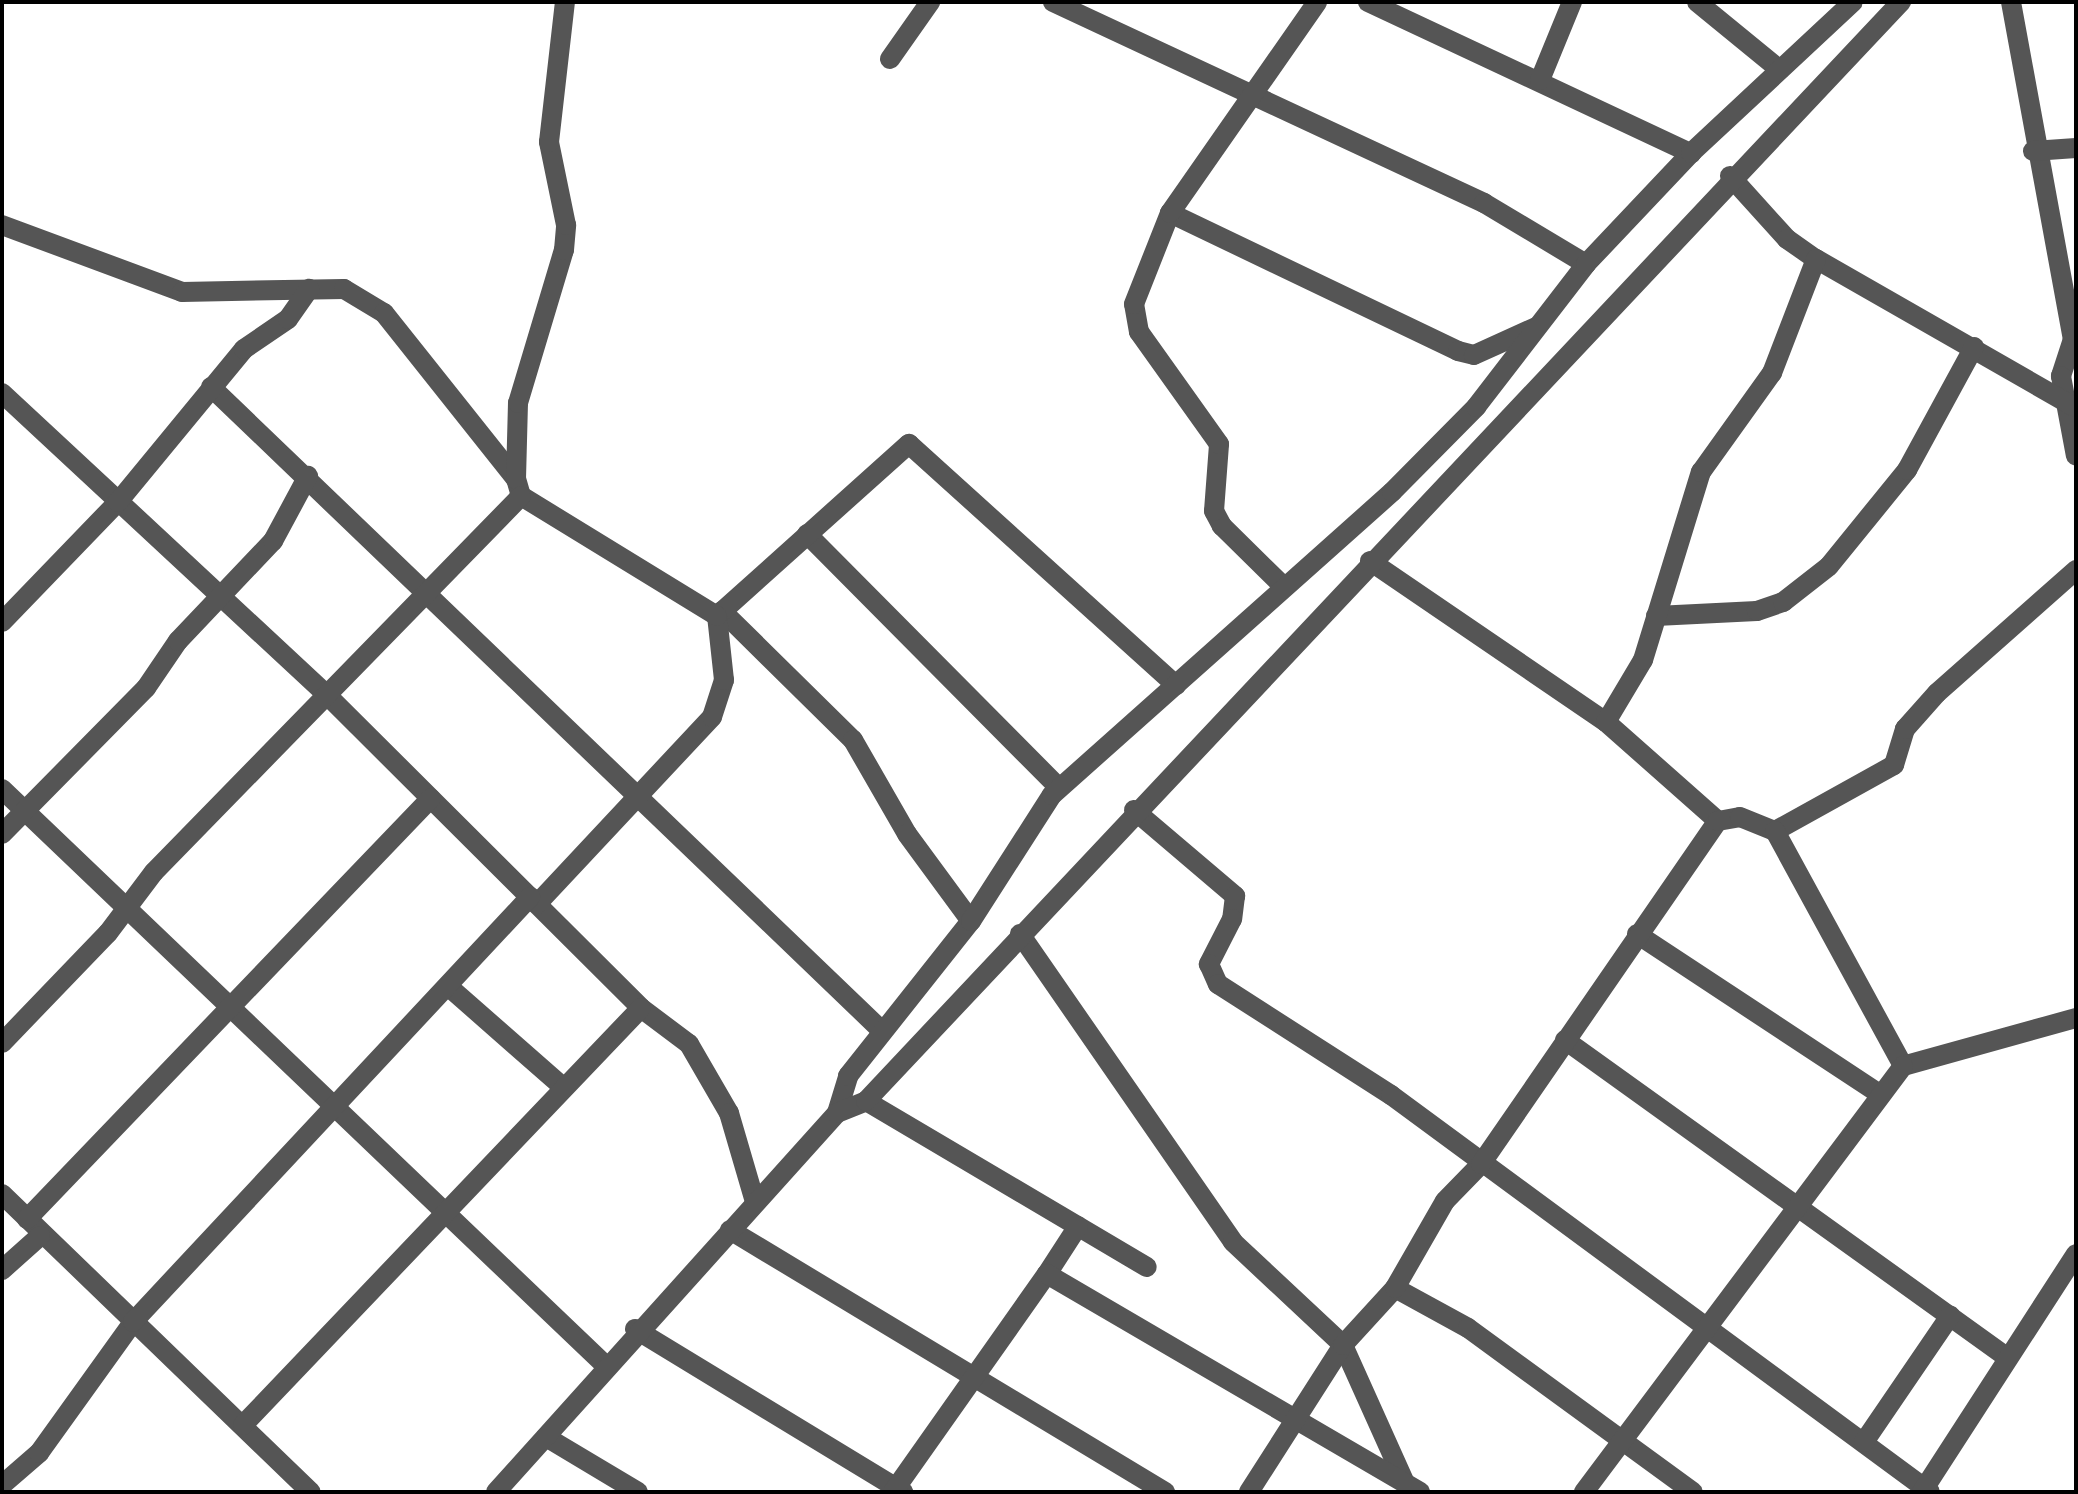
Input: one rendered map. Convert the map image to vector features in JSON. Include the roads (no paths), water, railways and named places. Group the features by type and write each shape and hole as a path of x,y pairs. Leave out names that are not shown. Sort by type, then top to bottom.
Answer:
{"street":[{"path":"2,1043 428,591 519,488 516,414 564,250 566,225 549,142 565,2"},
{"path":"890,59 930,2"},
{"path":"1053,2 1251,100 1484,203 1586,264"},
{"path":"1283,586 1222,526 1214,511 1216,435 1134,320 1140,281 1170,213 1317,2"},
{"path":"1368,2 1691,153"},
{"path":"1540,80 1572,2"},
{"path":"1697,2 1780,70"},
{"path":"837,1113 848,1076 971,921 1059,788 1423,460 1543,324 1586,264 1691,153 1853,2"},
{"path":"496,1492 635,1329 837,1113 866,1101 1134,810 1730,176 1901,2"},
{"path":"2011,2 2033,151 2075,339 2061,376 2072,407 2076,456"},
{"path":"2033,151 2076,148"},
{"path":"1730,176 1787,239 1816,259 1974,347 2072,407"},
{"path":"1170,213 1458,351 1474,355 1543,324"},
{"path":"2,225 182,292 344,289 384,313 519,488 719,613 853,740 907,834 971,921"},
{"path":"1606,722 1643,660 1701,472 1772,373 1816,259"},
{"path":"2,622 118,502 244,349 288,319 309,289"},
{"path":"1656,616 1757,611 1783,602 1829,566 1907,470 1974,347"},
{"path":"211,387 428,591 882,1031"},
{"path":"5,403 118,502 327,695 641,1008 700,1057 729,1113 755,1202"},
{"path":"719,613 909,444 1176,685"},
{"path":"2,834 146,688 273,541 308,476"},
{"path":"807,534 1059,788"},
{"path":"1370,561 1606,722 1718,821"},
{"path":"1775,831 1894,765 1905,729 1937,693 2076,570"},
{"path":"2,1485 39,1453 133,1322 339,1109 449,987 638,797 721,698 724,635 719,613"},
{"path":"2,789 128,906 605,1365"},
{"path":"27,1219 431,798"},
{"path":"1134,810 1235,896 1232,919 1209,964 1218,984 1391,1095 1481,1164 1708,1322 1925,1491 2076,1254"},
{"path":"1249,1492 1343,1345 1395,1288 1445,1201 1481,1164 1637,934 1718,821 1740,817 1775,831 1903,1066"},
{"path":"1020,934 1233,1242 1343,1345 1412,1488"},
{"path":"1637,934 1877,1092"},
{"path":"449,987 563,1087"},
{"path":"243,1425 442,1208 641,1008"},
{"path":"1584,1492 1793,1204 1877,1092 1903,1066 2076,1018"},
{"path":"1565,1040 2008,1358"},
{"path":"866,1101 1147,1267"},
{"path":"2,1194 40,1236 311,1492"},
{"path":"635,1329 898,1491 969,1380 1047,1274 1078,1226"},
{"path":"730,1230 969,1380 1165,1492"},
{"path":"2,1270 40,1236"},
{"path":"1047,1274 1299,1417 1412,1488"},
{"path":"1395,1288 1468,1328 1693,1492"},
{"path":"1864,1442 1950,1316"},
{"path":"546,1437 638,1492"}]}
